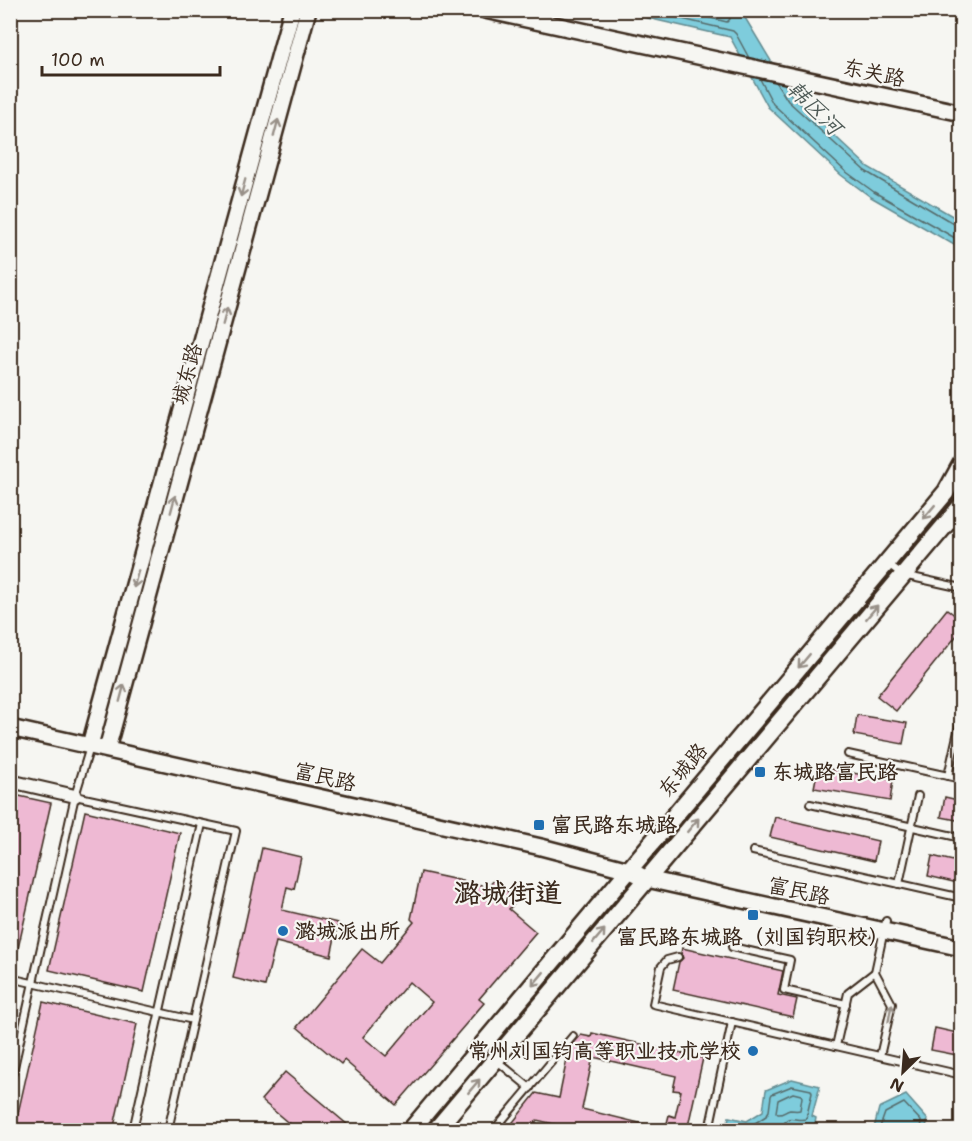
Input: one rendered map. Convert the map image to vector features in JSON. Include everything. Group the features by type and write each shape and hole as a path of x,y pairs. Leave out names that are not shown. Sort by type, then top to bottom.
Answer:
{"main road":[{"name":"东城路","path":"411,1131 946,492 962,464"},
{"name":"东城路","path":"436,1131 962,505"}],"street":[{"name":"城东路","path":"90,745 292,10"},
{"name":"城东路","path":"107,749 308,10"},
{"name":"东关路","path":"485,10 962,113"},
{"name":"富民路","path":"10,728 541,847 629,870 885,926 962,948"},
{"path":"10,781 75,796"},
{"name":"富民路","path":"885,926 962,938"}],"lane":[{"path":"887,562 903,575 962,588"},
{"path":"948,776 962,713"},
{"path":"10,1085 75,796 90,745"},
{"path":"848,754 962,779"},
{"path":"75,796 236,831 168,1131"},
{"path":"899,884 918,796"},
{"path":"810,804 962,838"},
{"path":"133,1131 202,824"},
{"path":"753,851 962,898"},
{"path":"836,1046 848,993 875,972 885,926"},
{"path":"732,947 790,960 784,990 846,1004"},
{"path":"678,957 667,960 661,968 653,1004 962,1075"},
{"path":"875,972 892,1004 880,1056"},
{"path":"10,978 193,1020"},
{"path":"709,1131 732,1022"},
{"path":"494,1131 573,1036"},
{"path":"495,1060 530,1088"}],"water":[{"path":"617,11 741,11 792,96 868,167 961,221 961,249 871,197 841,175 768,107 730,37"},
{"path":"792,1079 820,1086 812,1116 816,1118 814,1129 791,1123 789,1130 726,1130 729,1117 747,1121 763,1111 766,1090"},
{"path":"906,1095 928,1120 925,1130 869,1130 870,1127 874,1128 879,1108"}],"building":[{"path":"947,609 962,621 962,629 896,711 877,696"},
{"path":"857,715 907,723 903,744 854,735"},
{"path":"818,767 893,780 890,801 814,788"},
{"path":"10,794 51,803 14,966 10,965"},
{"path":"945,797 962,801 962,821 941,817"},
{"path":"85,811 180,833 144,992 49,970"},
{"path":"775,817 878,841 874,861 770,837"},
{"path":"262,848 301,857 294,889 287,887 282,910 338,923 331,956 276,942 265,986 233,978"},
{"path":"932,856 962,863 962,884 928,876"},
{"path":"421,872 481,885 486,890 494,880 518,900 509,909 536,932 479,999 484,1003 396,1105 344,1060 341,1064 297,1027 362,949 380,963 414,922 411,919","holes":["409,982 432,1002 386,1056 363,1037"]},
{"path":"682,948 783,971 778,995 797,999 793,1017 673,990 679,962 683,958"},
{"path":"43,1002 137,1024 113,1131 14,1131"},
{"path":"935,1028 962,1034 962,1056 931,1050"},
{"path":"592,1033 703,1058 687,1131 665,1131 669,1115 675,1117 681,1091 673,1090 676,1076 593,1057 582,1109 656,1127 656,1131 584,1131 537,1120 529,1131 506,1131 536,1093 559,1098 569,1049 581,1035 591,1037"},
{"path":"285,1072 355,1131 298,1131 261,1100"}],"place":[{"name":"东城路富民路","path":"760,772"},
{"name":"富民路东城路","path":"539,825"},
{"name":"富民路东城路（刘国钧职校）","path":"753,915"},
{"name":"潞城派出所","path":"283,931"},
{"name":"常州刘国钧高等职业技术学校","path":"753,1051"}],"district":[{"name":"潞城街道","path":"508,892"}],"water label":[{"name":"韩区河","path":"815,108"}]}
